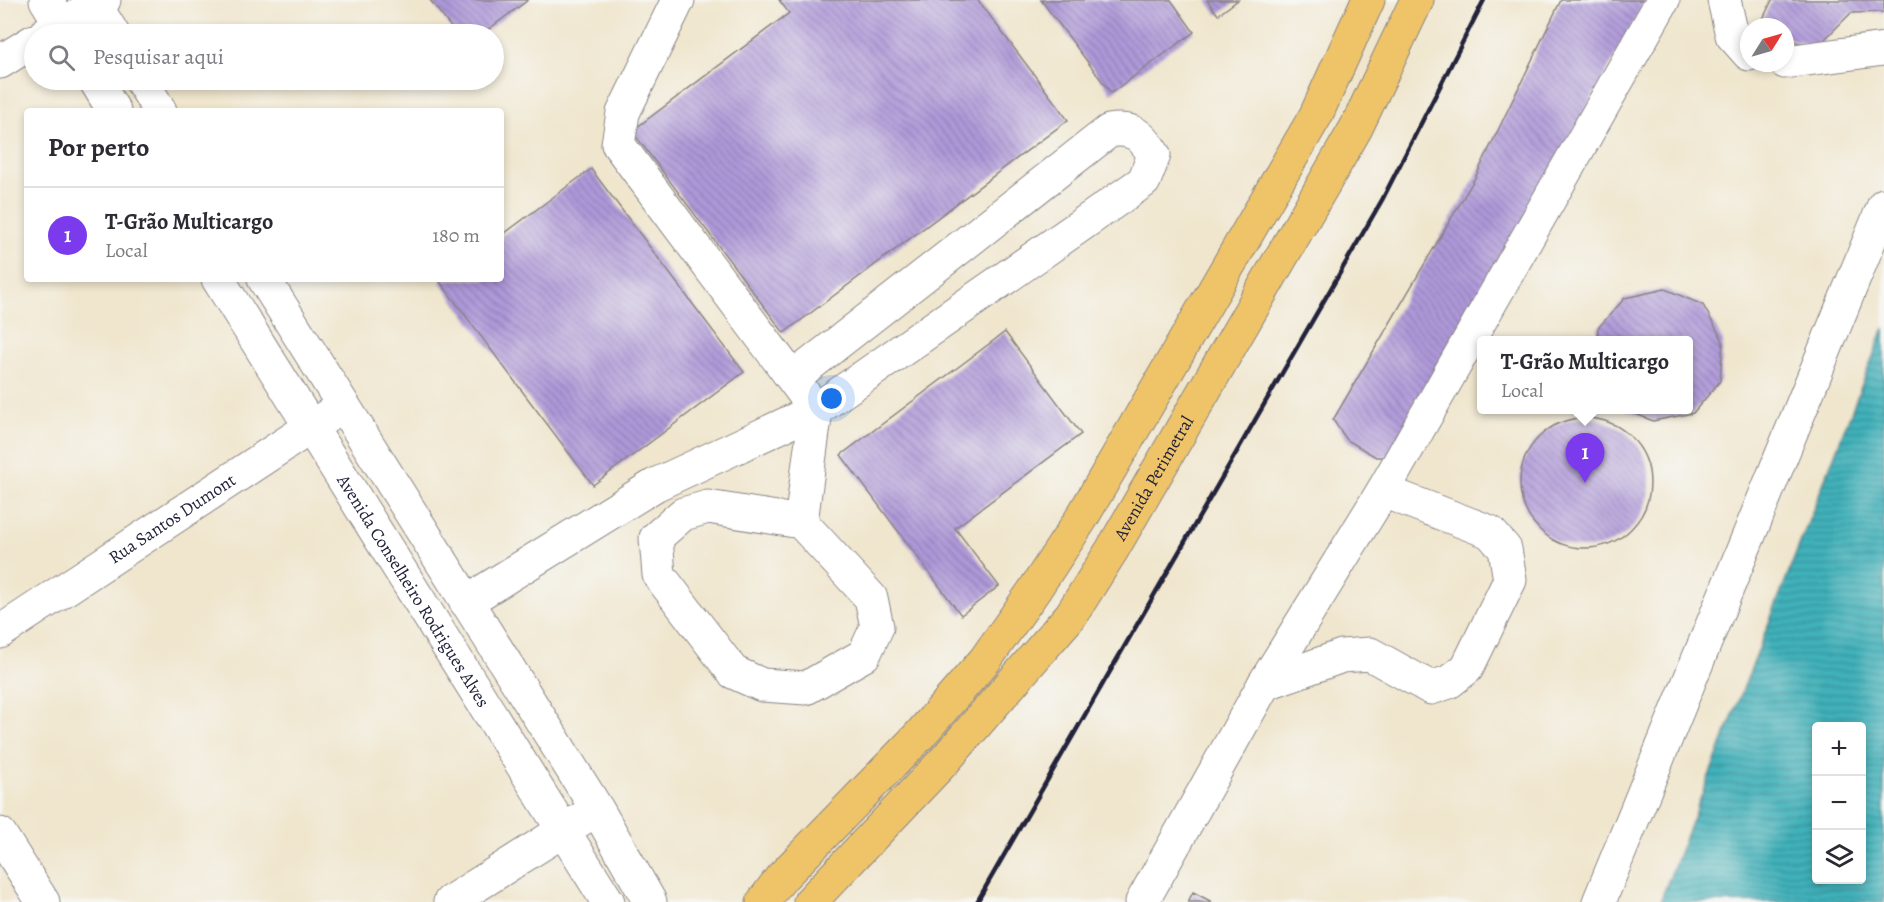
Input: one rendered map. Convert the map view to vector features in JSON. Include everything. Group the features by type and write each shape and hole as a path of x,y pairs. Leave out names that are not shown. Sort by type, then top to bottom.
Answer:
{"main road":[{"path":"763,902 781,878 918,737 985,660 1033,592 1081,519 1316,115 1368,0"},
{"name":"Avenida Perimetral","path":"810,902 945,760 1071,615 1112,550 1356,128 1417,0"}],"street":[{"path":"678,0 623,112 618,144 816,410 801,522"},
{"path":"1142,902 1264,684 1383,491 1663,0"},
{"path":"1724,0 1732,35 1740,44"},
{"path":"57,24 97,2 108,24"},
{"path":"0,62 24,46"},
{"path":"1794,61 1884,50"},
{"path":"101,90 112,108"},
{"path":"147,90 158,108"},
{"path":"466,602 655,485 816,410 1144,181 1154,155 1143,137 1122,129 1109,131 793,378"},
{"path":"1599,902 1884,205"},
{"name":"Avenida Conselheiro Rodrigues Alves","path":"220,282 565,829 608,902"},
{"name":"Avenida Conselheiro Rodrigues Alves","path":"266,282 597,809 650,902"},
{"name":"Rua Santos Dumont","path":"0,632 344,406"},
{"path":"1264,684 1342,656 1370,654 1431,688 1449,682 1467,668 1510,580 1505,549 1490,532 1383,491"},
{"path":"708,507 801,522 872,598 877,627 864,655 806,688 762,685 733,672 659,575 656,538 683,514 708,507"},
{"path":"450,902 597,809"},
{"path":"5,854 43,902"}],"water":[{"path":"1884,328 1884,902 1660,902"}],"building":[{"path":"430,0 528,0 496,24 448,24"},
{"path":"779,0 978,0 1068,120 784,333 632,131 789,13"},
{"path":"1041,0 1171,0 1194,32 1111,93"},
{"path":"1207,0 1238,0 1218,15"},
{"path":"1561,0 1646,0 1396,457 1376,457 1347,440 1333,420 1475,178"},
{"path":"1772,0 1884,0 1884,12 1851,13 1817,47 1794,41 1794,18 1763,18"},
{"path":"591,169 744,372 593,485 440,282 504,282 504,234"},
{"path":"1665,289 1703,305 1723,341 1720,381 1693,413 1693,336 1597,336 1598,328 1625,298"},
{"path":"1005,332 1081,434 955,528 999,586 961,615 841,455"},
{"path":"1636,414 1688,414 1653,421"},
{"path":"1585,418 1610,423 1631,437 1645,458 1650,483 1645,508 1631,529 1610,543 1585,548 1560,543 1539,529 1525,508 1520,483 1525,458 1539,437 1560,423"},
{"path":"1193,892 1212,902 1188,902"}],"railway":[{"path":"977,902 1382,200 1484,0"}],"place":[{"name":"T-Grão Multicargo","path":"1585,483"}]}
